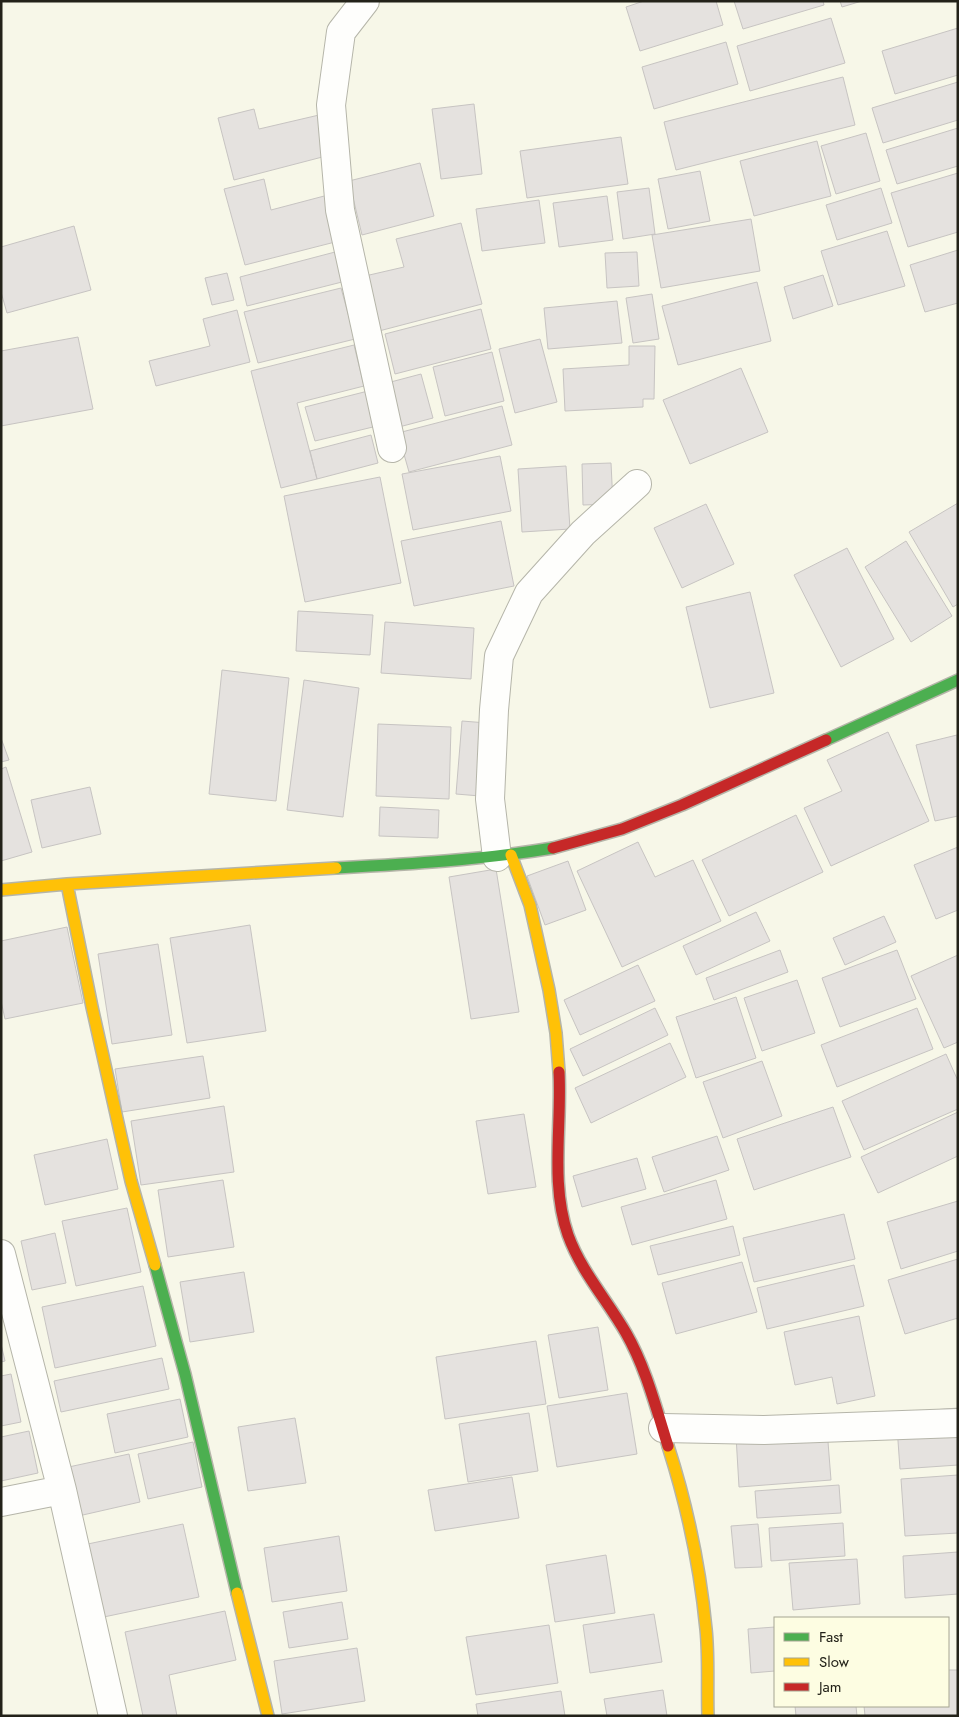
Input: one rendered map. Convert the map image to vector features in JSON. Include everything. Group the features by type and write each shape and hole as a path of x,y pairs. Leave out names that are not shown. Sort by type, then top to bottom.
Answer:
{"street":[{"path":"365,1 341,32 331,105 340,210 392,448"},
{"path":"637,484 583,533 528,593 499,656 494,710 490,799 504,856 530,906 549,990 556,1033 559,1077 558,1153 560,1208 568,1234 582,1266 626,1333 642,1364 683,1492 706,1629 708,1716"},
{"path":"1,890 67,884 432,863 504,856 558,847 622,828 691,801 958,680"},
{"path":"67,884 131,1181 185,1374 225,1546 268,1716"},
{"path":"1,1254 62,1490 114,1716"},
{"path":"663,1428 764,1430 958,1423"},
{"path":"1,1502 62,1490"}],"building":[{"path":"644,1 716,1 723,25 640,51 626,7"},
{"path":"734,1 823,1 824,5 743,29"},
{"path":"840,1 862,1 842,7"},
{"path":"831,18 845,63 750,91 737,46"},
{"path":"958,28 958,75 895,94 882,51"},
{"path":"726,42 738,84 654,109 642,67"},
{"path":"843,77 855,125 676,170 664,122"},
{"path":"958,82 958,120 883,143 872,108"},
{"path":"474,104 482,174 441,179 432,109"},
{"path":"254,109 259,129 319,115 330,155 234,180 218,118"},
{"path":"958,128 958,166 897,184 886,150"},
{"path":"866,133 880,181 836,194 821,146"},
{"path":"621,137 628,184 527,198 520,151"},
{"path":"817,141 831,196 754,216 740,161"},
{"path":"420,163 434,216 362,235 349,181"},
{"path":"700,171 710,221 668,229 658,179"},
{"path":"958,173 958,232 908,247 891,193"},
{"path":"264,179 271,210 328,195 339,241 245,265 224,189"},
{"path":"649,188 655,234 623,239 617,192"},
{"path":"881,188 892,223 837,240 826,205"},
{"path":"607,196 613,240 559,247 553,203"},
{"path":"539,200 545,243 482,251 476,209"},
{"path":"751,219 760,271 661,288 652,235"},
{"path":"461,223 482,304 379,331 365,276 404,267 396,239"},
{"path":"74,226 91,290 7,313 1,292 1,247"},
{"path":"887,231 905,286 838,305 821,251"},
{"path":"958,250 958,303 925,312 910,265"},
{"path":"335,252 342,282 247,306 240,277"},
{"path":"637,252 639,286 607,288 605,253"},
{"path":"227,273 234,300 212,305 205,278"},
{"path":"823,275 833,306 793,319 784,287"},
{"path":"757,282 771,341 678,365 662,306"},
{"path":"341,288 355,339 258,363 244,312"},
{"path":"652,294 659,339 633,343 626,298"},
{"path":"617,301 622,343 548,349 544,308"},
{"path":"481,309 491,349 395,374 385,334"},
{"path":"237,310 250,362 156,386 149,361 210,346 203,319"},
{"path":"78,337 93,409 1,426 1,351"},
{"path":"540,339 557,402 515,413 499,349"},
{"path":"354,345 364,386 297,403 317,479 281,488 251,371"},
{"path":"629,346 655,346 654,399 643,399 643,407 565,411 563,369 629,365"},
{"path":"492,352 504,401 445,416 433,367"},
{"path":"741,368 768,432 690,464 663,400"},
{"path":"421,374 433,418 399,427 387,383"},
{"path":"368,391 377,426 315,441 305,407"},
{"path":"502,406 512,445 409,472 398,433"},
{"path":"371,435 378,463 317,479 310,451"},
{"path":"500,456 511,511 413,530 402,474"},
{"path":"611,463 613,504 583,505 582,464"},
{"path":"566,466 570,529 522,532 518,469"},
{"path":"380,477 401,583 305,602 284,496"},
{"path":"958,503 958,604 953,607 909,532"},
{"path":"706,504 734,564 682,588 654,528"},
{"path":"501,521 514,586 414,606 401,541"},
{"path":"906,541 952,616 911,642 865,567"},
{"path":"847,548 894,639 841,667 794,575"},
{"path":"750,592 774,693 710,708 686,607"},
{"path":"298,611 373,615 370,655 296,651"},
{"path":"385,622 474,628 471,679 381,673"},
{"path":"222,670 289,678 276,801 209,794"},
{"path":"304,680 359,688 343,817 287,810"},
{"path":"462,721 487,723 480,796 456,794"},
{"path":"378,724 451,727 449,799 376,796"},
{"path":"888,732 929,821 831,866 804,808 842,791 827,760"},
{"path":"957,735 958,816 935,821 916,745"},
{"path":"1,738 9,760 1,762"},
{"path":"6,767 32,852 1,861 1,769"},
{"path":"90,787 101,834 42,848 31,800"},
{"path":"380,807 439,810 438,838 379,836"},
{"path":"796,815 823,872 729,916 702,860"},
{"path":"638,842 655,877 693,860 721,921 622,967 577,871"},
{"path":"958,847 958,910 936,919 914,865"},
{"path":"568,861 586,910 545,925 527,876"},
{"path":"496,869 519,1012 471,1019 449,877"},
{"path":"756,912 770,941 696,975 683,946"},
{"path":"884,916 896,942 845,965 833,938"},
{"path":"250,925 266,1031 187,1043 170,938"},
{"path":"67,927 83,1003 5,1019 1,1001 1,941"},
{"path":"158,944 172,1035 112,1044 98,954"},
{"path":"780,950 788,972 714,1000 706,978"},
{"path":"897,950 916,999 840,1027 822,978"},
{"path":"958,955 958,1042 944,1048 911,976"},
{"path":"638,965 655,1001 580,1035 564,1000"},
{"path":"797,980 815,1033 762,1051 744,998"},
{"path":"736,997 756,1058 696,1078 676,1017"},
{"path":"655,1008 668,1035 583,1076 570,1049"},
{"path":"917,1008 933,1049 837,1087 821,1045"},
{"path":"670,1043 686,1077 591,1123 575,1088"},
{"path":"946,1054 958,1081 958,1109 864,1150 842,1101"},
{"path":"203,1056 210,1098 122,1112 115,1069"},
{"path":"762,1061 782,1116 723,1138 703,1082"},
{"path":"224,1106 234,1172 141,1185 131,1121"},
{"path":"833,1107 851,1157 754,1190 737,1139"},
{"path":"958,1112 958,1156 878,1193 861,1157"},
{"path":"524,1114 536,1187 488,1194 476,1121"},
{"path":"717,1136 729,1170 664,1192 652,1157"},
{"path":"107,1139 118,1189 45,1205 34,1155"},
{"path":"637,1158 646,1189 582,1207 573,1176"},
{"path":"223,1180 234,1247 168,1257 158,1190"},
{"path":"716,1180 727,1219 632,1245 621,1207"},
{"path":"958,1201 958,1251 901,1269 887,1222"},
{"path":"127,1208 141,1272 76,1286 62,1221"},
{"path":"844,1214 855,1259 754,1282 743,1238"},
{"path":"733,1226 740,1255 658,1275 650,1246"},
{"path":"55,1233 66,1283 32,1290 21,1241"},
{"path":"958,1259 958,1318 905,1334 888,1280"},
{"path":"742,1262 757,1312 676,1334 662,1283"},
{"path":"854,1265 864,1306 767,1329 757,1288"},
{"path":"244,1272 254,1332 190,1342 180,1282"},
{"path":"143,1286 156,1346 55,1368 42,1307"},
{"path":"859,1316 875,1396 837,1404 832,1377 795,1385 784,1332"},
{"path":"598,1327 608,1390 559,1398 548,1335"},
{"path":"536,1341 546,1404 445,1419 436,1357"},
{"path":"1,1344 5,1361 1,1362"},
{"path":"162,1358 169,1389 61,1412 54,1381"},
{"path":"11,1374 21,1422 1,1426 1,1376"},
{"path":"627,1393 637,1454 557,1467 547,1406"},
{"path":"180,1399 188,1437 115,1453 107,1414"},
{"path":"958,1408 958,1465 900,1469 896,1413"},
{"path":"529,1413 538,1471 468,1482 459,1424"},
{"path":"295,1418 306,1483 248,1491 238,1427"},
{"path":"827,1429 831,1480 739,1487 736,1436"},
{"path":"29,1431 38,1473 1,1481 1,1437"},
{"path":"193,1442 202,1487 148,1499 138,1454"},
{"path":"129,1454 140,1502 74,1517 64,1468"},
{"path":"958,1475 958,1533 905,1536 901,1479"},
{"path":"512,1477 519,1518 435,1531 428,1490"},
{"path":"839,1485 841,1513 757,1518 755,1491"},
{"path":"843,1523 845,1556 771,1561 769,1528"},
{"path":"183,1524 199,1597 99,1618 83,1545"},
{"path":"758,1524 762,1567 735,1568 731,1526"},
{"path":"339,1536 347,1591 272,1602 264,1548"},
{"path":"958,1552 958,1594 905,1598 903,1556"},
{"path":"606,1555 615,1613 555,1622 546,1565"},
{"path":"857,1559 860,1604 793,1610 789,1563"},
{"path":"342,1602 348,1639 289,1648 283,1612"},
{"path":"225,1611 236,1660 169,1675 177,1716 143,1716 125,1632"},
{"path":"654,1614 662,1662 590,1673 583,1625"},
{"path":"549,1625 558,1683 476,1695 466,1637"},
{"path":"774,1627 774,1671 751,1673 748,1629"},
{"path":"357,1648 365,1701 282,1714 274,1661"},
{"path":"949,1670 958,1670 958,1716 865,1716 864,1707 949,1707"},
{"path":"663,1690 667,1716 607,1716 604,1699"},
{"path":"561,1691 565,1716 478,1716 476,1704"},
{"path":"795,1707 856,1707 857,1716 796,1716"}],"traffic: fast":[{"path":"826,740 958,680"},
{"path":"336,868 472,859 553,848"},
{"path":"155,1265 185,1374 237,1593"}],"traffic: slow":[{"path":"511,855 530,905 549,990 556,1033 559,1072"},
{"path":"1,890 67,884 336,868"},
{"path":"67,884 131,1181 155,1265"},
{"path":"668,1446 687,1513 700,1583 707,1640 708,1716"},
{"path":"237,1593 268,1716"}],"traffic: jam":[{"path":"553,848 622,829 682,805 826,740"},
{"path":"559,1072 559,1195 568,1235 580,1261 633,1346 650,1388 668,1446"}]}
